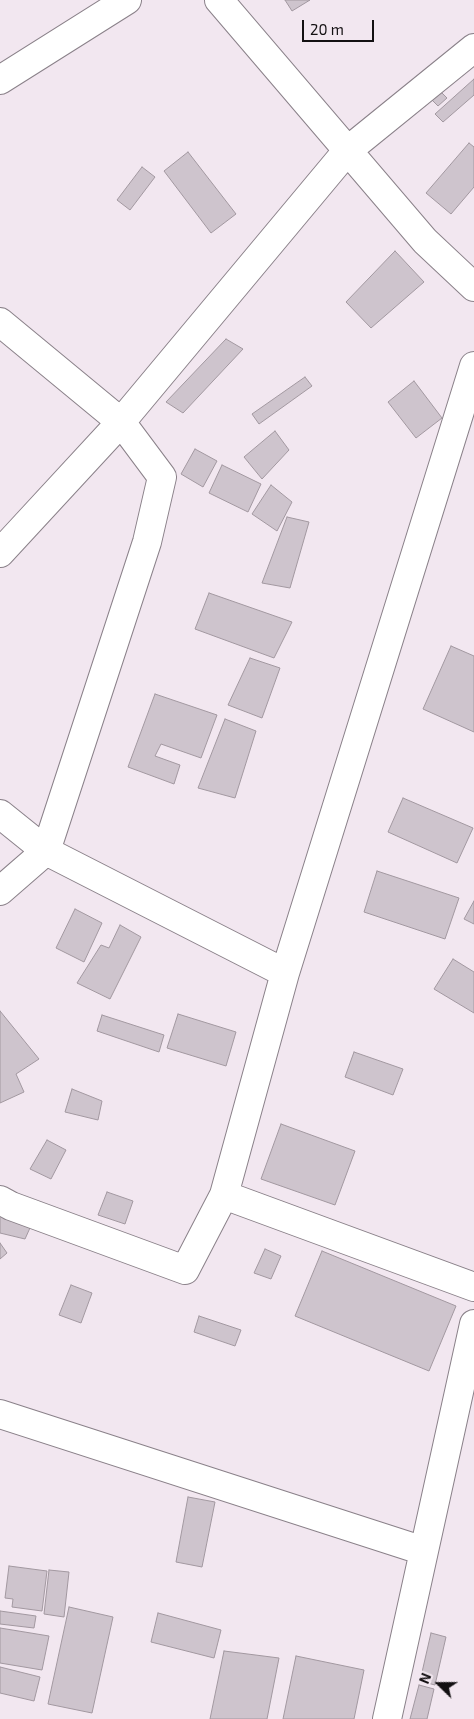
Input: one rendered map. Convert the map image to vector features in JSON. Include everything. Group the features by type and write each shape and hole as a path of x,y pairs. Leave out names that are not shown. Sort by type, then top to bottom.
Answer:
{"street":[{"path":"0,80 127,0"},
{"path":"219,0 425,241 474,287"},
{"path":"0,553 122,422 347,151 474,48"},
{"path":"0,322 122,422 162,476 147,542 46,851 0,891"},
{"path":"0,1200 11,1206 185,1270 224,1195 285,973 474,366"},
{"path":"0,814 46,851 285,973"},
{"path":"224,1195 474,1287"},
{"path":"387,1719 474,1324"},
{"path":"0,1414 424,1551"}],"building":[{"path":"285,0 310,0 292,11"},
{"path":"474,79 474,95 443,122 435,114"},
{"path":"438,89 447,98 438,106 430,98"},
{"path":"469,143 474,147 474,187 451,214 426,193"},
{"path":"188,152 236,214 211,233 164,171"},
{"path":"142,167 155,177 130,210 117,200"},
{"path":"395,251 424,282 371,328 346,302"},
{"path":"226,339 243,349 183,413 166,402"},
{"path":"305,377 312,386 259,424 252,414"},
{"path":"414,381 442,418 416,438 388,402"},
{"path":"275,431 289,450 262,479 244,457"},
{"path":"195,449 217,461 203,487 181,474"},
{"path":"222,465 261,484 248,512 209,493"},
{"path":"271,485 292,502 277,531 252,514"},
{"path":"287,517 309,522 290,588 262,583"},
{"path":"209,593 292,622 274,658 195,629"},
{"path":"451,646 474,656 474,732 423,709"},
{"path":"250,658 280,668 262,718 228,705"},
{"path":"155,694 217,715 201,758 161,744 155,756 180,765 174,784 128,767"},
{"path":"225,719 256,731 235,798 198,788"},
{"path":"403,798 473,828 457,863 388,832"},
{"path":"377,871 459,898 445,939 364,912"},
{"path":"474,901 474,924 464,919"},
{"path":"75,909 102,923 84,962 56,948"},
{"path":"120,925 141,937 110,999 77,983 101,945 109,948"},
{"path":"453,959 474,972 474,1013 434,989"},
{"path":"0,1011 39,1059 16,1074 24,1092 0,1103"},
{"path":"178,1014 236,1032 226,1066 167,1048"},
{"path":"102,1015 164,1035 159,1052 97,1031"},
{"path":"354,1052 403,1069 393,1095 345,1077"},
{"path":"72,1089 102,1101 98,1120 65,1112"},
{"path":"281,1124 355,1151 335,1205 261,1179"},
{"path":"47,1140 66,1150 51,1179 30,1169"},
{"path":"107,1192 133,1201 125,1224 98,1215"},
{"path":"0,1211 34,1219 25,1239 0,1233"},
{"path":"0,1243 7,1253 0,1259"},
{"path":"265,1249 281,1256 271,1279 254,1273"},
{"path":"322,1251 456,1306 429,1371 295,1316"},
{"path":"71,1285 92,1293 81,1323 59,1315"},
{"path":"199,1316 241,1330 235,1346 194,1332"},
{"path":"188,1497 215,1502 202,1567 176,1562"},
{"path":"9,1566 47,1571 42,1611 12,1607 13,1599 5,1598"},
{"path":"49,1570 69,1572 64,1617 44,1614"},
{"path":"69,1607 113,1617 92,1713 48,1704"},
{"path":"0,1611 36,1616 34,1628 0,1624"},
{"path":"158,1613 221,1630 214,1658 151,1642"},
{"path":"0,1628 49,1636 42,1670 0,1663"},
{"path":"431,1633 446,1637 435,1685 420,1681"},
{"path":"224,1651 279,1658 267,1719 210,1719"},
{"path":"296,1656 364,1670 354,1719 283,1719"},
{"path":"0,1667 40,1677 34,1701 0,1693"},
{"path":"419,1685 434,1689 427,1719 410,1719"}]}
